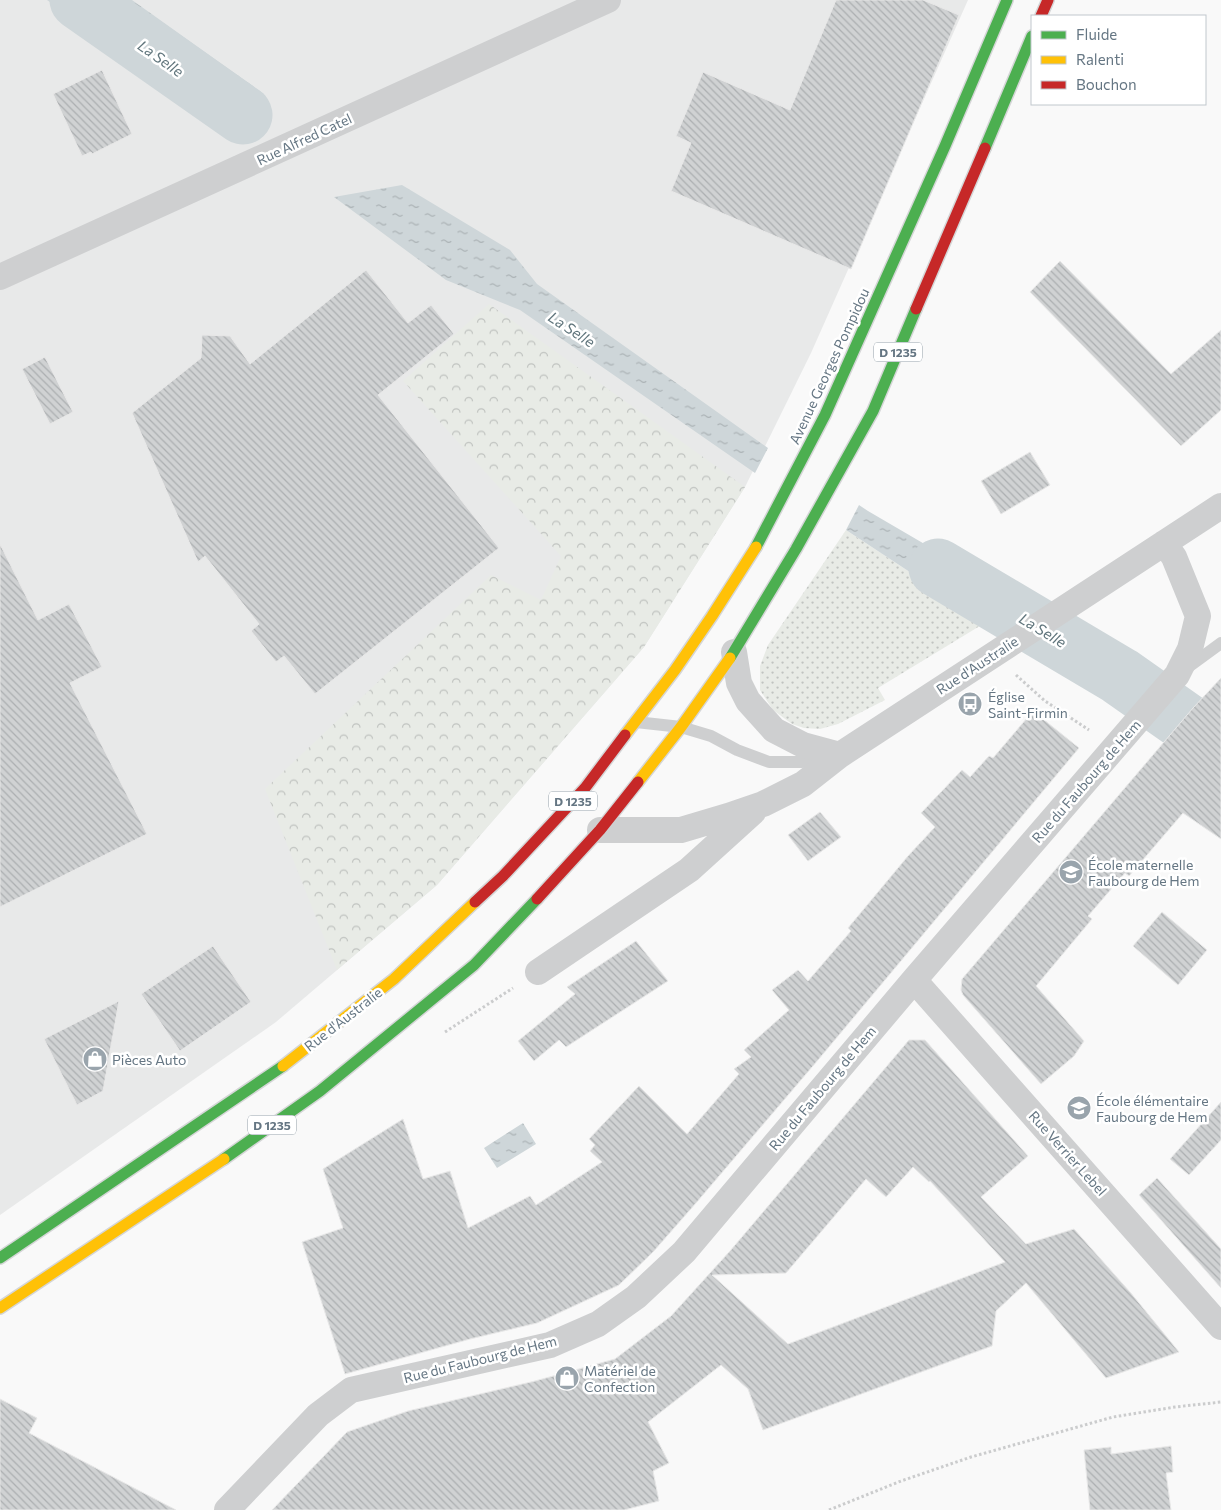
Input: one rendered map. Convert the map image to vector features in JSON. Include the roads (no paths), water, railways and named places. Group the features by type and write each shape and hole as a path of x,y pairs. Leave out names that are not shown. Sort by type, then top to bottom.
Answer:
{"main road":[{"name":"Avenue Georges Pompidou","path":"636,722 676,670 758,544 825,416 1007,0"},
{"path":"1041,15 1048,0"},
{"name":"D 1235","path":"0,1308 202,1174 320,1091 474,965 600,830 681,727 734,652 796,549 873,410 1031,38"},
{"name":"Rue d'Australie","path":"0,1258 283,1066 394,979 509,869 585,788 636,722"}],"street":[{"name":"Rue Alfred Catel","path":"0,277 608,0"},
{"path":"1164,543 1221,506"},
{"name":"Rue d'Australie","path":"600,830 682,830 763,804 803,784 840,755 1164,543"},
{"name":"Rue du Faubourg de Hem","path":"227,1510 318,1415 351,1390 550,1344 598,1324 636,1298 684,1252 914,980 1177,675 1190,648 1198,616 1174,557 1164,543"},
{"path":"734,652 739,683 748,701 774,730 803,745 840,755"},
{"name":"Rue d'Australie","path":"538,972 689,870 763,804"},
{"name":"Rue Verrier Lebel","path":"914,980 1221,1327"}],"lane":[{"path":"1177,675 1221,643"},
{"path":"636,722 681,727 711,736 737,750 769,762 802,762 840,755"}],"water":[{"path":"47,0 132,0 264,94 214,116"},
{"path":"402,185 510,250 537,284 768,448 755,473 520,310 446,280 334,197"},
{"path":"859,505 969,570 1028,597 988,621 846,530"},
{"path":"1083,631 1145,668 1117,699 1047,653"},
{"path":"523,1123 536,1144 497,1168 484,1148"}],"waterway":[{"name":"La Selle","path":"79,0 243,115"},
{"name":"La Selle","path":"938,568 1120,676 1221,747"}],"place":[{"name":"Église Saint-Firmin","path":"970,704"},
{"name":"École maternelle Faubourg de Hem","path":"1071,872"},
{"name":"Pièces Auto","path":"95,1059"},
{"name":"École élémentaire Faubourg de Hem","path":"1079,1108"},
{"name":"Matériel de Confection","path":"567,1378"}]}
